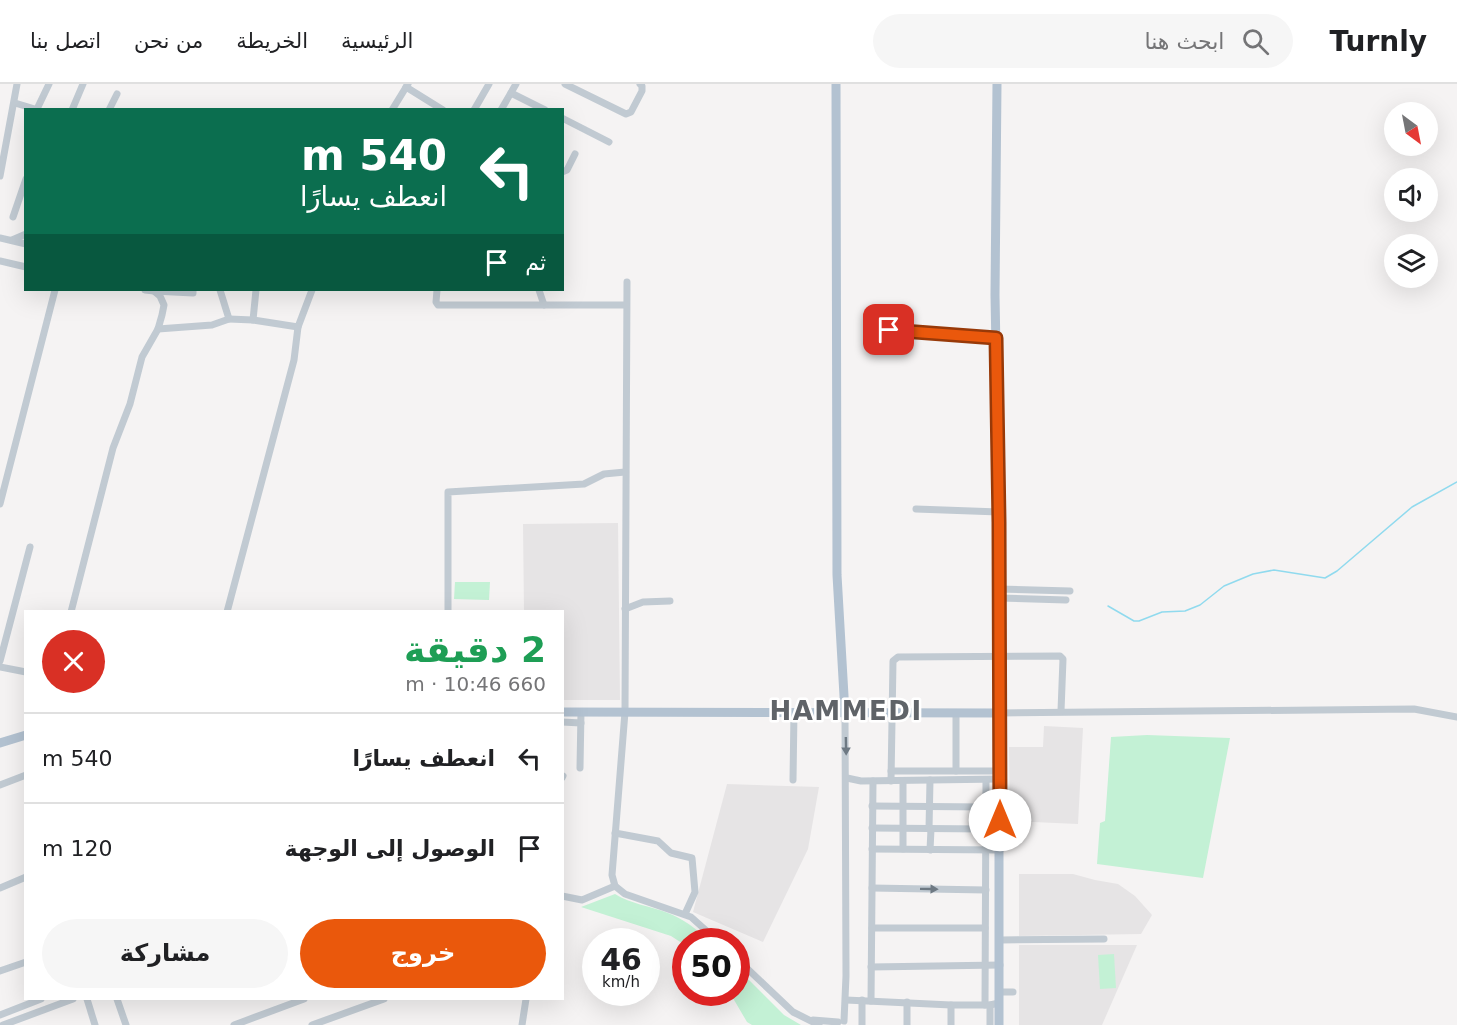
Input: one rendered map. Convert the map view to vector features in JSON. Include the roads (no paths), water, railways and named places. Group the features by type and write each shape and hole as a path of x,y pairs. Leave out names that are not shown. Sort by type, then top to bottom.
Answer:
{"main road":[{"path":"836,84 837,574 845,713"},
{"path":"997,84 996,338 999,512 1000,992 992,1004 999,1025"},
{"path":"564,712 999,713"},
{"path":"0,743 24,736"}],"street":[{"path":"0,176 18,84"},
{"path":"38,108 49,84"},
{"path":"73,108 83,84"},
{"path":"502,108 516,84"},
{"path":"565,84 626,114 631,112 642,91 640,84"},
{"path":"475,108 486,85"},
{"path":"393,108 407,86 440,108"},
{"path":"511,93 541,108"},
{"path":"111,108 117,94"},
{"path":"15,103 34,108"},
{"path":"564,119 609,142"},
{"path":"564,170 575,154"},
{"path":"13,217 24,185"},
{"path":"12,240 24,235"},
{"path":"0,238 24,243"},
{"path":"0,261 24,267"},
{"path":"627,282 625,712 612,875 615,886 625,894 685,914 704,928"},
{"path":"0,504 55,291"},
{"path":"154,291 193,291"},
{"path":"72,610 113,448 130,404 142,357 159,329 164,305 160,296 154,291"},
{"path":"220,291 229,319"},
{"path":"253,320 256,291"},
{"path":"228,610 294,360 298,327 312,291"},
{"path":"437,291 438,305 627,305"},
{"path":"539,291 544,305"},
{"path":"159,329 212,325 229,319 298,327"},
{"path":"889,330 996,338"},
{"path":"448,610 448,492 584,484 604,474 625,472"},
{"path":"916,508 999,512"},
{"path":"0,661 30,547"},
{"path":"999,594 1070,591"},
{"path":"999,594 1066,600"},
{"path":"625,609 643,602 670,601"},
{"path":"891,781 894,659 999,655 1062,657 1061,711"},
{"path":"0,667 24,672"},
{"path":"999,713 1414,710 1457,717"},
{"path":"580,768 581,712"},
{"path":"793,780 794,712"},
{"path":"805,1019 841,1023 846,1000 845,713"},
{"path":"956,713 956,771"},
{"path":"564,723 581,723"},
{"path":"891,771 956,771 1000,775"},
{"path":"847,778 861,782 986,780 1000,775"},
{"path":"0,786 24,776"},
{"path":"930,780 930,850"},
{"path":"986,780 985,928 986,966 992,1004 990,1025"},
{"path":"871,1001 873,781"},
{"path":"903,781 903,849"},
{"path":"872,806 986,807"},
{"path":"872,828 985,830"},
{"path":"615,833 658,841 671,853 692,858 695,892 685,914"},
{"path":"872,849 1000,850"},
{"path":"0,888 24,878"},
{"path":"564,896 582,900 615,886"},
{"path":"872,888 986,890"},
{"path":"872,928 985,928"},
{"path":"1000,940 1104,939"},
{"path":"0,971 24,963"},
{"path":"871,967 1000,965"},
{"path":"750,971 788,1007 805,1019 819,1025"},
{"path":"1000,992 1013,992"},
{"path":"0,1015 38,1000"},
{"path":"3,1025 70,1000"},
{"path":"87,1000 92,1024"},
{"path":"117,1000 126,1025"},
{"path":"234,1025 301,1000"},
{"path":"312,1025 381,1000"},
{"path":"522,1025 526,1000"},
{"path":"846,1000 951,1005 992,1004"},
{"path":"862,1000 862,1025"},
{"path":"907,1002 908,1025"},
{"path":"951,1005 951,1025"}],"waterway":[{"path":"1108,606 1134,621 1139,621 1162,612 1185,611 1200,605 1224,586 1253,574 1274,570 1325,578 1337,571 1412,507 1457,482"}],"district":[{"name":"HAMMEDI","path":"846,711"}]}
